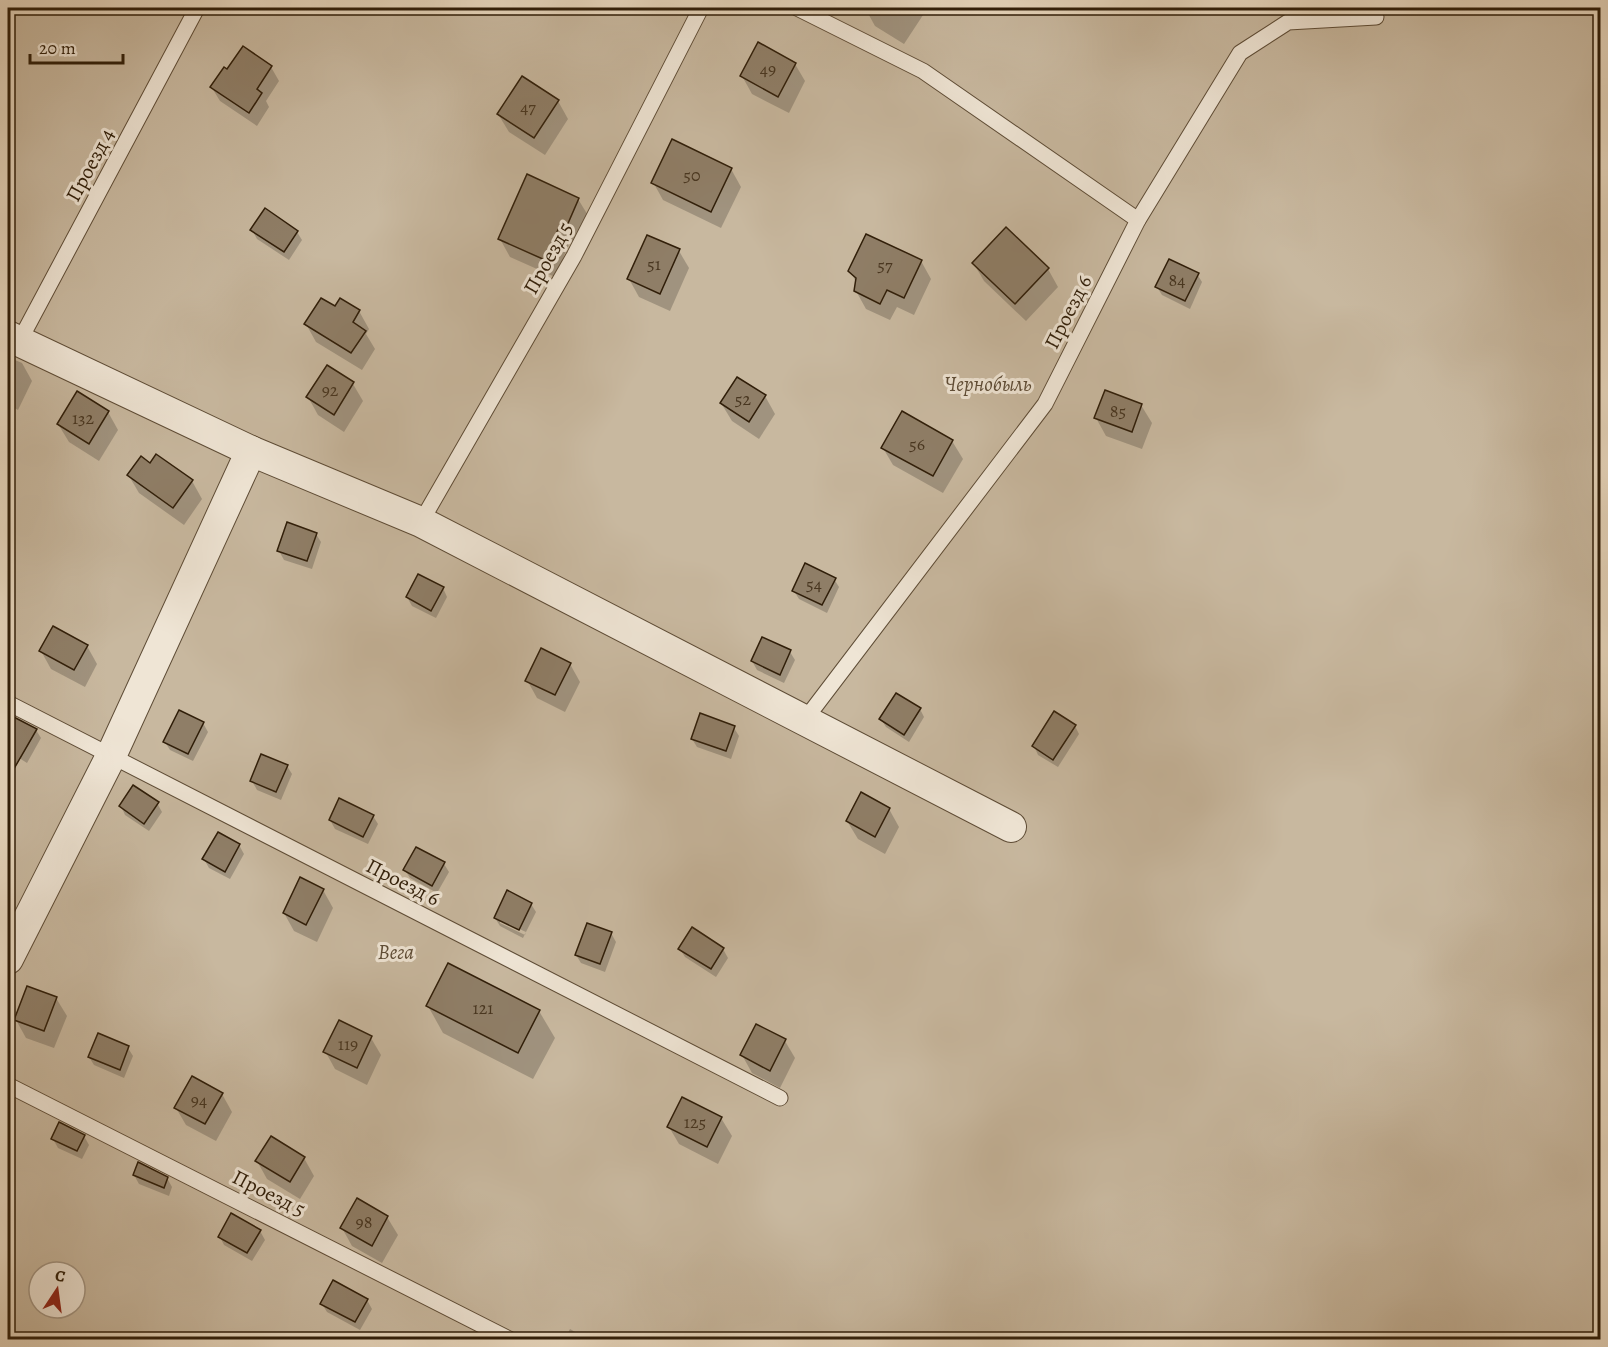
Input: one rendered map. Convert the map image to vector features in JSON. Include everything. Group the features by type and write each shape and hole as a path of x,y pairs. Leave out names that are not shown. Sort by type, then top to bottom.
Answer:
{"street":[{"path":"13,339 251,451 421,522 1011,827"},
{"path":"8,959 111,756 251,451"}],"lane":[{"name":"Проезд 4","path":"13,339 197,8"},
{"name":"Проезд 5","path":"421,522 574,256 701,8"},
{"path":"796,8 923,71 1138,220"},
{"name":"Проезд 6","path":"804,721 1045,404 1138,220 1240,53 1288,22 1376,17"},
{"name":"Проезд 6","path":"8,703 780,1098"},
{"name":"Проезд 5","path":"8,1085 511,1340"}],"green space":[{"path":"8,8 1600,8 1600,1339 8,1339"}],"building":[{"path":"758,42 796,63 778,97 740,76"},
{"path":"243,46 272,66 257,89 262,93 249,113 210,87 224,67 227,69"},
{"path":"522,76 559,100 534,138 497,114"},
{"path":"672,139 732,168 711,212 651,183"},
{"path":"527,174 579,198 566,228 560,225 545,260 498,239"},
{"path":"265,208 298,231 284,252 250,230"},
{"path":"1006,227 1049,268 1015,304 972,263"},
{"path":"866,234 922,260 904,298 887,290 880,304 854,291 856,278 848,271"},
{"path":"647,235 680,249 660,294 627,279"},
{"path":"1169,259 1199,273 1185,301 1155,287"},
{"path":"321,298 335,306 340,298 360,310 353,322 366,331 351,353 304,324"},
{"path":"327,365 354,382 334,415 306,397"},
{"path":"737,377 766,395 749,422 720,403"},
{"path":"1105,390 1142,404 1132,432 1094,418"},
{"path":"77,391 109,411 89,444 57,424"},
{"path":"902,411 953,440 933,476 881,448"},
{"path":"156,454 193,480 173,508 127,475 141,456 150,463"},
{"path":"287,522 317,533 307,561 277,551"},
{"path":"805,563 836,578 822,605 792,591"},
{"path":"418,574 444,587 431,611 406,597"},
{"path":"53,626 88,645 74,670 39,651"},
{"path":"762,637 791,650 780,675 751,661"},
{"path":"541,648 571,663 555,695 525,681"},
{"path":"896,693 921,708 904,735 879,719"},
{"path":"179,710 204,722 188,754 163,742"},
{"path":"1054,711 1076,725 1053,760 1032,746"},
{"path":"700,713 735,726 726,751 691,739"},
{"path":"8,714 37,729 8,779"},
{"path":"261,754 288,765 276,792 250,781"},
{"path":"133,785 159,802 144,824 119,806"},
{"path":"861,792 890,808 875,837 846,821"},
{"path":"339,798 374,815 363,837 329,820"},
{"path":"218,832 240,844 225,872 202,859"},
{"path":"416,847 445,862 432,886 403,870"},
{"path":"300,877 324,889 306,925 283,913"},
{"path":"507,890 532,903 519,930 494,918"},
{"path":"587,923 612,932 600,964 575,955"},
{"path":"692,927 724,948 711,969 678,949"},
{"path":"448,963 540,1010 518,1053 426,1006"},
{"path":"27,986 57,997 44,1031 14,1020"},
{"path":"339,1020 372,1036 357,1068 323,1052"},
{"path":"756,1024 786,1039 770,1071 740,1055"},
{"path":"98,1033 129,1046 120,1070 88,1057"},
{"path":"192,1076 223,1093 205,1124 174,1108"},
{"path":"682,1097 722,1117 707,1147 667,1127"},
{"path":"59,1122 85,1135 77,1151 51,1139"},
{"path":"271,1136 305,1157 290,1182 255,1161"},
{"path":"138,1162 168,1177 164,1188 133,1175"},
{"path":"357,1198 388,1216 372,1246 340,1228"},
{"path":"231,1213 261,1230 247,1253 218,1237"},
{"path":"333,1280 368,1299 355,1322 320,1304"}],"park label":[{"name":"Чернобыль","path":"988,384"},
{"name":"Вега","path":"396,952"}]}
